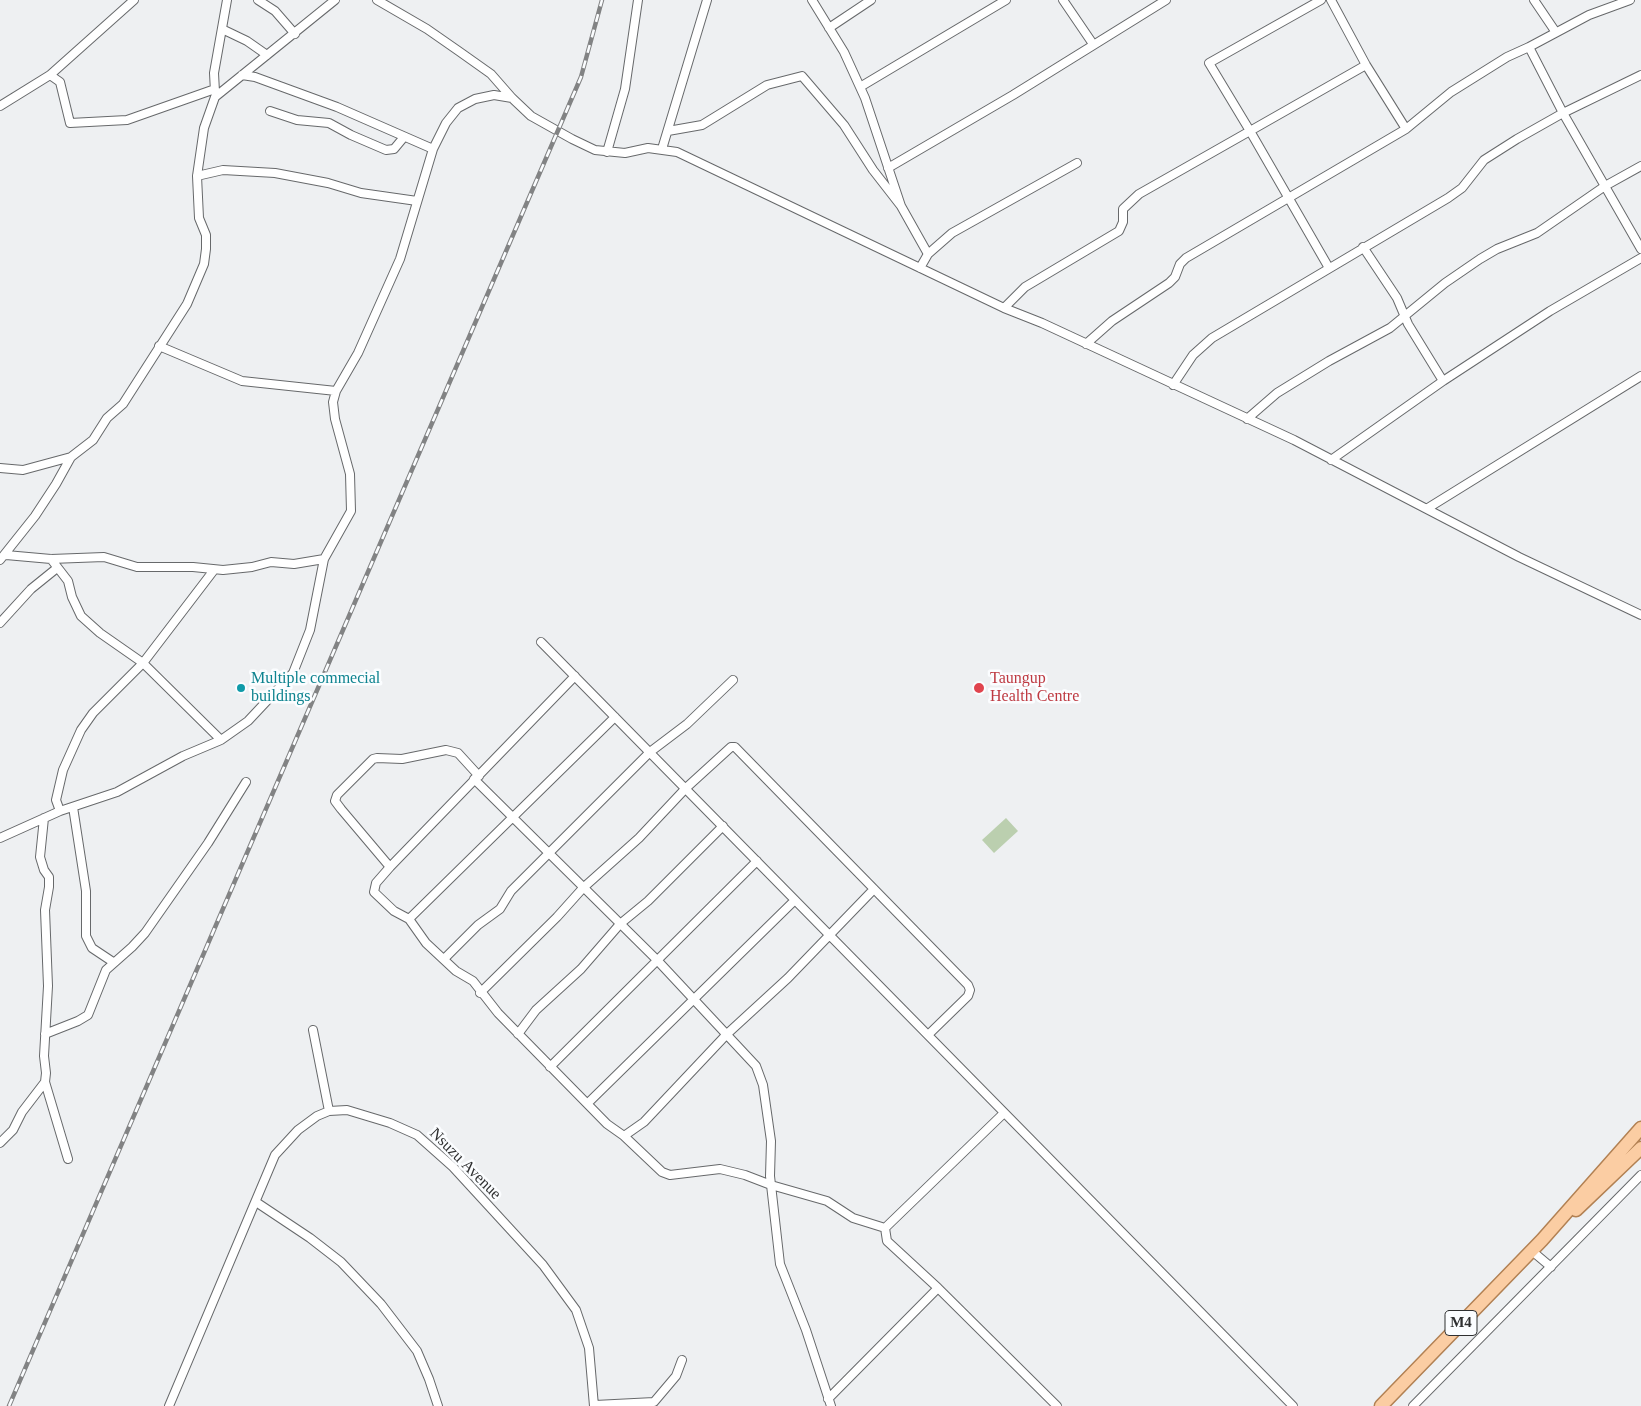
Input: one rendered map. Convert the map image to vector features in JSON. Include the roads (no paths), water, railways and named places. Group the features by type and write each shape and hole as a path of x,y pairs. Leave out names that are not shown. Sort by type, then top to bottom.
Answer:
{"main road":[{"name":"M4","path":"1381,1406 1532,1251 1641,1128"},
{"name":"M4","path":"1542,1240 1641,1148"}],"street":[{"path":"0,106 50,75 134,0"},
{"path":"0,468 23,470 71,457 93,440 107,418 123,404 183,311 204,264 206,235 199,218 198,176 204,128 215,93 214,73 226,0"},
{"path":"258,0 275,11 296,34"},
{"path":"50,75 60,82 70,123 127,120 144,116 171,103 215,93 296,34 336,0"},
{"path":"377,0 428,29 491,74 531,116 595,150 625,153 648,148 677,152 1004,308 1042,323 1247,419 1428,508 1519,557 1641,615"},
{"path":"607,152 624,89 638,0"},
{"path":"662,149 707,0"},
{"path":"812,0 844,52 860,87 901,206"},
{"path":"829,28 871,0"},
{"path":"860,87 1006,0"},
{"path":"1062,0 1093,44"},
{"path":"888,168 1014,96 1093,44 1166,0"},
{"path":"1321,0 1208,63 1250,131 1329,268"},
{"path":"1331,0 1366,65 1406,129"},
{"path":"1534,0 1555,31"},
{"path":"1086,344 1112,321 1169,283 1175,277 1180,264 1186,258 1406,129 1451,92 1507,56 1529,47 1555,31 1589,15 1630,0"},
{"path":"222,29 247,41 266,55"},
{"path":"1529,47 1563,113 1641,249"},
{"path":"1004,308 1032,282 1119,232 1123,222 1123,209 1139,194 1366,65"},
{"path":"242,75 255,77 337,106 404,138 433,149"},
{"path":"1173,385 1193,355 1212,338 1448,198 1462,188 1484,160 1563,113 1641,75"},
{"path":"668,132 702,125 767,84 802,76 844,125 873,170 901,206 928,254"},
{"path":"0,838 60,811 117,792 182,756 221,740 248,721 293,674 310,630 324,559 346,522 351,506 350,474 335,419 333,402 336,391 358,353 400,259 433,149 446,123 458,108 475,98 494,95 512,98"},
{"path":"270,111 297,120 329,123 386,150 394,149 404,138"},
{"path":"920,268 928,254 952,233 1077,163"},
{"path":"1247,419 1277,393 1329,360 1374,338 1480,259 1497,249 1537,232 1605,186 1641,166"},
{"path":"198,176 223,170 275,173 328,182 361,194 417,201"},
{"path":"1363,247 1397,298 1416,340 1443,381"},
{"path":"1331,460 1443,381 1550,311 1641,258"},
{"path":"159,346 202,362 242,381 336,391"},
{"path":"1428,508 1641,376"},
{"path":"3,558 56,484 71,457"},
{"path":"3,558 104,557 137,567 193,567 214,570 252,567 271,562 294,564 324,559"},
{"path":"51,559 68,581 72,597 81,616 100,633 143,663 221,740"},
{"path":"0,622 37,584 57,568"},
{"path":"60,811 56,800 63,770 81,730 92,713 143,663 214,570"},
{"path":"541,642 1293,1406"},
{"path":"575,676 390,867 376,883 374,892 394,911 409,919 426,943 456,971 474,981 480,993 550,1067 607,1124 624,1136 662,1172 670,1175 720,1168 745,1174 771,1185 827,1201 853,1218 885,1228"},
{"path":"444,959 478,926 500,909 511,891 650,752 687,724 733,680"},
{"path":"409,919 615,717"},
{"path":"480,993 558,917 583,888 639,838 686,788 727,749 735,747 968,985 970,990 968,996 928,1035"},
{"path":"390,867 335,801 337,795 373,759 402,759 446,750 458,753 511,817 694,998 760,1074 770,1141 771,1185 783,1276 806,1330 830,1402 938,1288"},
{"path":"45,1034 88,1015 102,978 113,962 132,947 145,933 208,843 246,782"},
{"path":"74,807 86,891 86,936 92,948 113,962"},
{"path":"44,818 40,857 49,878 45,910 48,994 44,1082 68,1159"},
{"path":"518,1034 536,1010 582,969 620,924 648,901 723,826"},
{"path":"550,1067 757,861"},
{"path":"624,1136 644,1122 726,1034 781,985 874,889"},
{"path":"588,1103 634,1060 694,998 795,900"},
{"path":"169,1406 256,1202 274,1155 298,1130 317,1116 329,1111 313,1030"},
{"path":"0,1143 13,1130 22,1112 44,1082"},
{"name":"Nsuzu Avenue","path":"329,1111 347,1110 390,1123 417,1135 453,1167 543,1264 576,1310 589,1348 594,1406"},
{"path":"885,1228 1004,1114"},
{"path":"1414,1406 1641,1176"},
{"path":"256,1202 310,1238 341,1262 381,1304 416,1351 429,1379 438,1406"},
{"path":"885,1228 887,1241 938,1288 1057,1406"},
{"path":"1532,1251 1551,1267"},
{"path":"594,1406 654,1402 676,1376 682,1360"}],"railway":[{"path":"9,1406 581,77 602,0"}],"place":[{"name":"Multiple commecial buildings","path":"241,688"},
{"name":"Taungup Health Centre","path":"979,688"}]}
